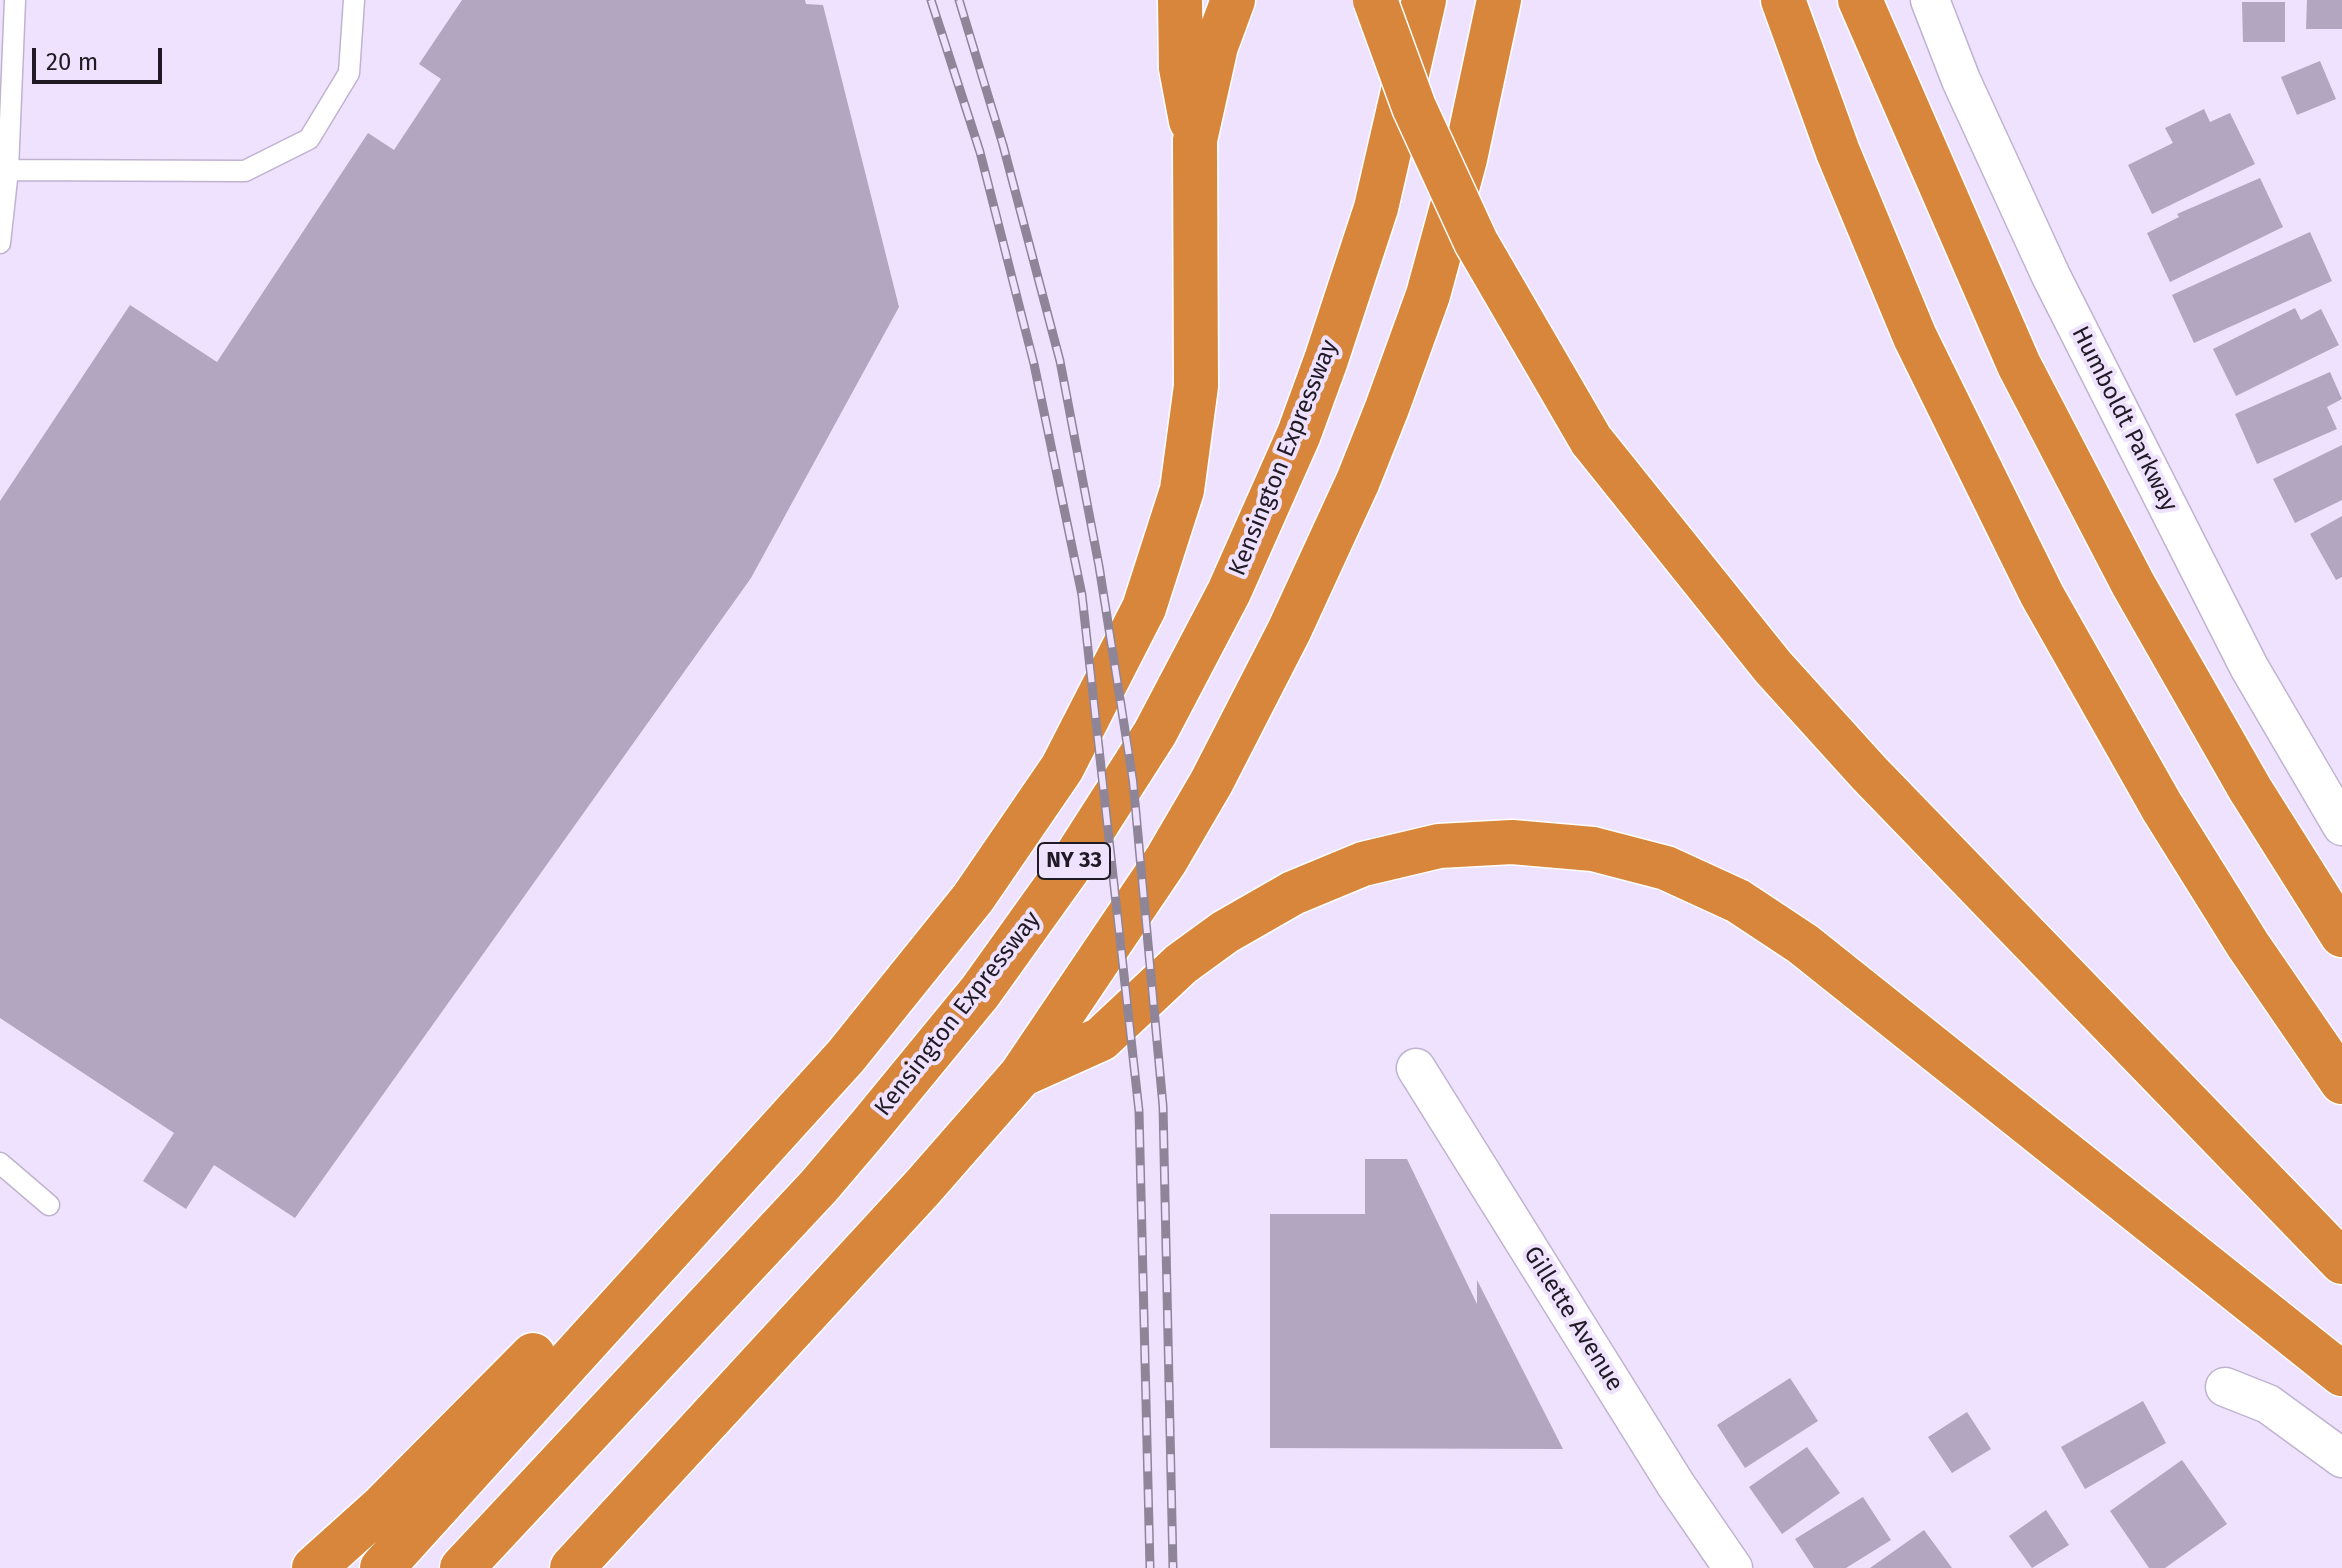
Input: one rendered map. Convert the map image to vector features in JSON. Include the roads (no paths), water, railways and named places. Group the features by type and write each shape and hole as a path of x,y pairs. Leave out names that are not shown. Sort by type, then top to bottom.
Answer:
{"highway":[{"path":"382,1568 846,1056 973,898 1062,768 1144,608 1169,534 1190,443 1196,386 1195,140 1181,68 1180,0"},
{"path":"1195,140 1216,46 1233,0"},
{"path":"1375,0 1414,107 1476,242 1591,440 1726,612 1858,762 2342,1262"},
{"name":"Kensington Expressway","path":"462,1568 819,1186 870,1126 980,992 1068,869 1155,733 1229,592 1310,404 1376,208 1424,0"},
{"name":"NY 33","path":"572,1568 923,1187 1021,1075 1166,860 1211,783 1289,631 1352,494 1428,295 1477,114 1499,0"},
{"path":"1783,0 1838,152 1915,337 2042,595 2162,807 2248,945 2342,1082"},
{"path":"1860,0 2019,365 2133,584 2250,789 2342,935"},
{"path":"1021,1075 1101,1039 1181,964 1225,932 1293,893 1363,864 1439,846 1512,842 1593,849 1666,868 1738,901 1803,944 2342,1374"},
{"path":"314,1568 417,1473 562,1325 637,1284"}],"street":[{"name":"Humboldt Parkway","path":"1930,0 1961,80 2051,276 2249,667 2342,826"},
{"name":"Gillette Avenue","path":"1416,1068 1676,1485 1733,1568"},
{"path":"2225,1387 2268,1404 2342,1458"}],"lane":[{"path":"0,243 8,170 15,0"},
{"path":"8,170 245,171 309,139 349,73 354,0"},
{"path":"0,1163 49,1205"}],"railway":[{"path":"931,0 980,152 1034,364 1082,595 1139,1111 1150,1568"},
{"path":"959,0 1003,145 1060,361 1099,566 1133,781 1163,1106 1173,1568"}]}
